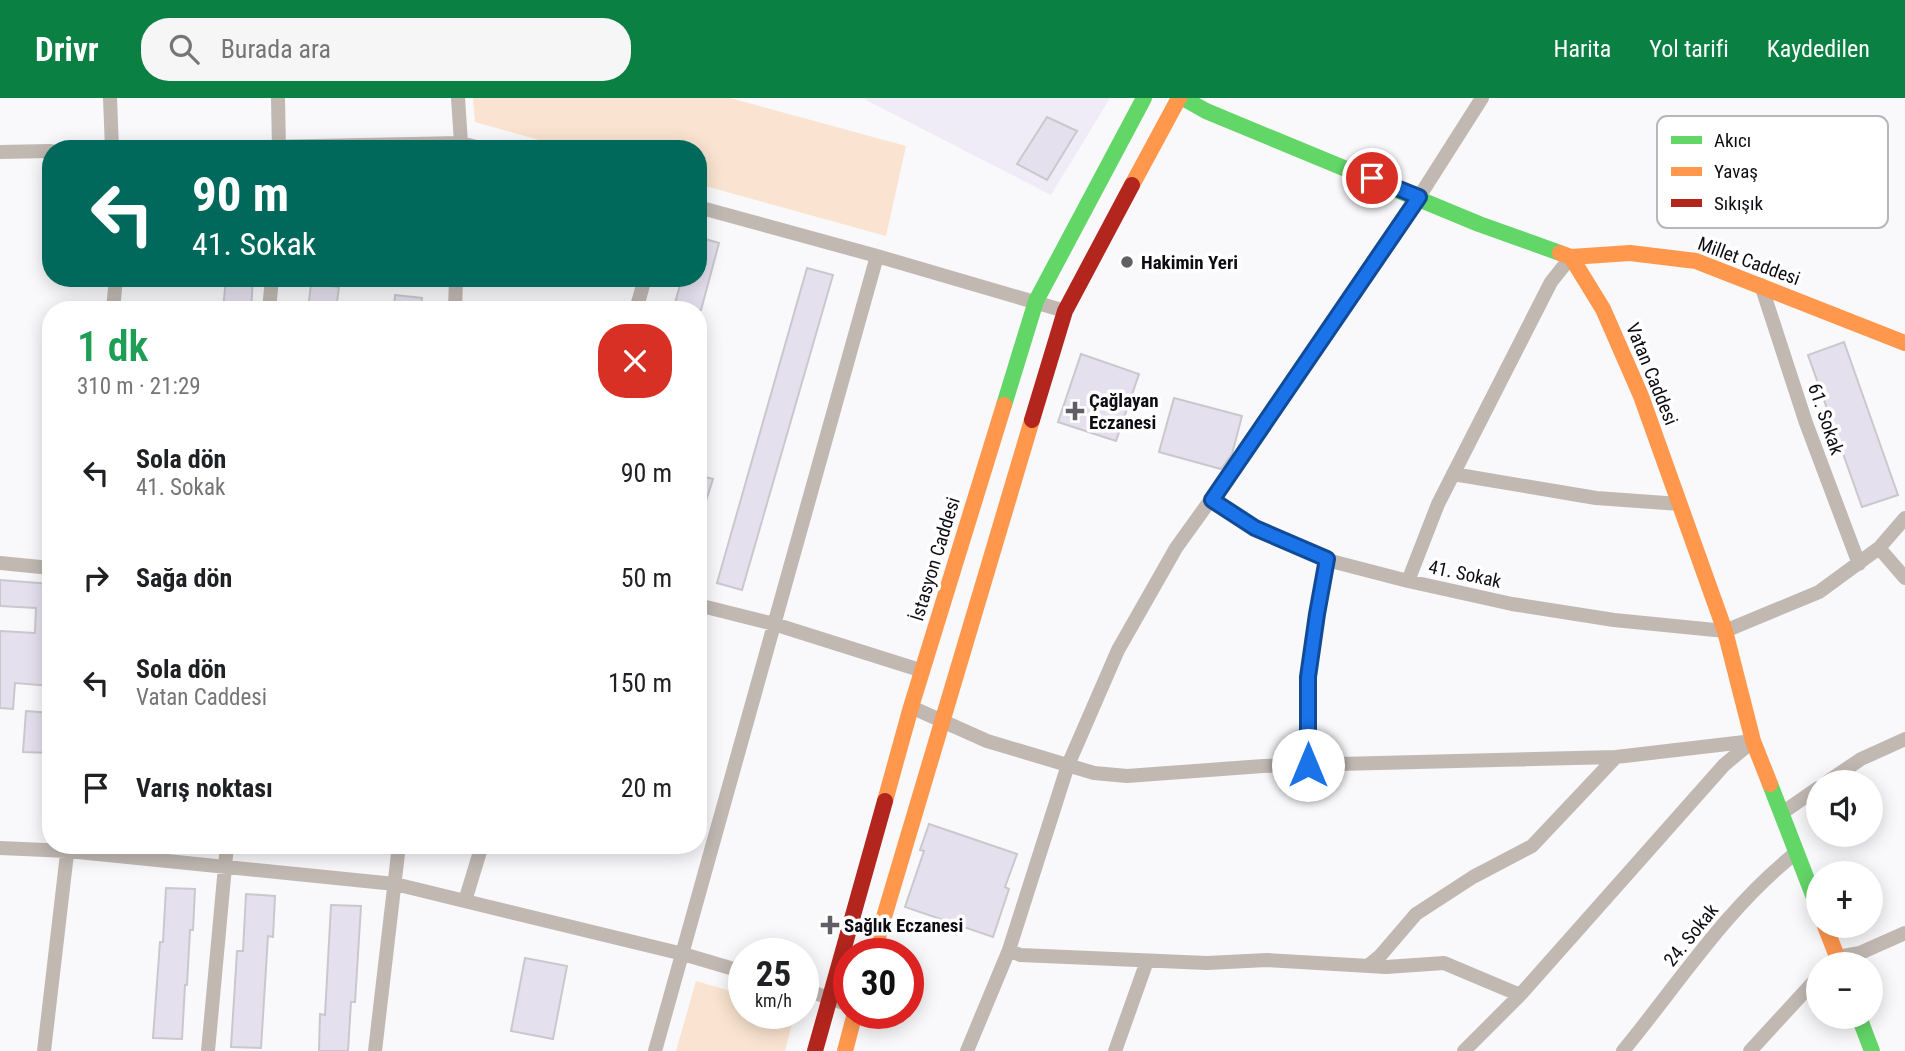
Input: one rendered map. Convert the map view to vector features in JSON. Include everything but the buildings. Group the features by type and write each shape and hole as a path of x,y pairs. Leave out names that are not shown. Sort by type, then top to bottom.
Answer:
{"main road":[{"name":"İstasyon Caddesi","path":"815,1051 911,707 1036,301 1144,98"},
{"path":"878,938 1065,311 1181,98 1206,111 1479,224 1571,257"},
{"name":"Millet Caddesi","path":"1571,257 1630,253 1696,261 1905,343"},
{"name":"Vatan Caddesi","path":"1571,257 1603,309 1636,384 1725,631 1753,741 1806,876"},
{"path":"845,1051 851,1029"},
{"path":"1864,1029 1872,1051"}],"street":[{"path":"110,98 112,140"},
{"path":"278,98 279,140"},
{"path":"458,98 461,140"},
{"path":"967,1051 1009,950 1068,765 1118,650 1176,548 1212,500 1419,197 1482,98"},
{"path":"0,152 42,151"},
{"path":"707,209 1065,311"},
{"path":"655,1051 877,256"},
{"path":"1408,581 1438,504 1551,282 1571,257"},
{"name":"61. Sokak","path":"1762,285 1806,423 1859,564"},
{"path":"1454,474 1596,498 1680,504"},
{"name":"41. Sokak","path":"1212,500 1255,528 1327,559 1408,581 1512,604 1614,620 1725,631"},
{"path":"1725,631 1819,592 1879,548 1905,518"},
{"path":"1879,548 1905,578"},
{"path":"1308,765 1308,677 1327,559"},
{"path":"0,563 42,567"},
{"path":"707,607 774,624 923,671"},
{"path":"911,707 987,741 1094,773 1127,776 1308,765 1616,757 1753,741"},
{"path":"1844,770 1861,759 1905,739"},
{"path":"1464,1051 1520,995 1724,765 1753,741"},
{"path":"1368,966 1416,914 1473,877 1532,846 1616,757"},
{"path":"1782,813 1806,796"},
{"path":"0,848 42,848"},
{"name":"24. Sokak","path":"1623,1051 1715,934 1766,876 1797,852"},
{"path":"44,1051 67,854"},
{"path":"118,854 395,884 728,967"},
{"path":"208,1051 227,854"},
{"path":"376,1051 398,854"},
{"path":"465,901 479,854"},
{"path":"1862,952 1905,933"},
{"path":"1009,950 1020,955 1207,963 1267,960 1386,967 1444,963 1520,995"},
{"path":"1115,1051 1147,961"},
{"path":"1750,1051 1806,990"},
{"path":"819,994 833,998"}],"shaded area":[{"path":"473,98 730,98 906,146 886,236 707,186 707,140 540,140 475,122"},
{"path":"862,98 1110,98 1051,195"},
{"path":"696,981 728,990 728,1029 791,1029 785,1051 676,1051"}],"traffic: fast":[{"path":"1004,405 1036,301 1144,98"},
{"path":"1183,98 1206,111 1479,224 1560,253"},
{"path":"1770,784 1806,877"},
{"path":"1864,1029 1872,1051"}],"traffic: slow":[{"path":"1132,185 1179,98"},
{"path":"1560,253 1571,257 1603,309 1641,396 1725,631 1753,741 1770,784"},
{"path":"1571,257 1630,253 1696,261 1905,343"},
{"path":"885,801 911,707 1004,405"},
{"path":"878,938 1032,420"},
{"path":"1830,938 1835,952"},
{"path":"845,1051 851,1029"}],"traffic: jam":[{"path":"1032,420 1065,311 1132,185"},
{"path":"815,1051 885,801"}],"place":[{"name":"Hakimin Yeri","path":"1127,262"},
{"name":"Çağlayan Eczanesi","path":"1075,411"},
{"name":"Sağlık Eczanesi","path":"830,925"}],"route":[{"path":"1308,765 1308,677 1327,559 1255,528 1212,500 1419,197 1372,178"}]}
